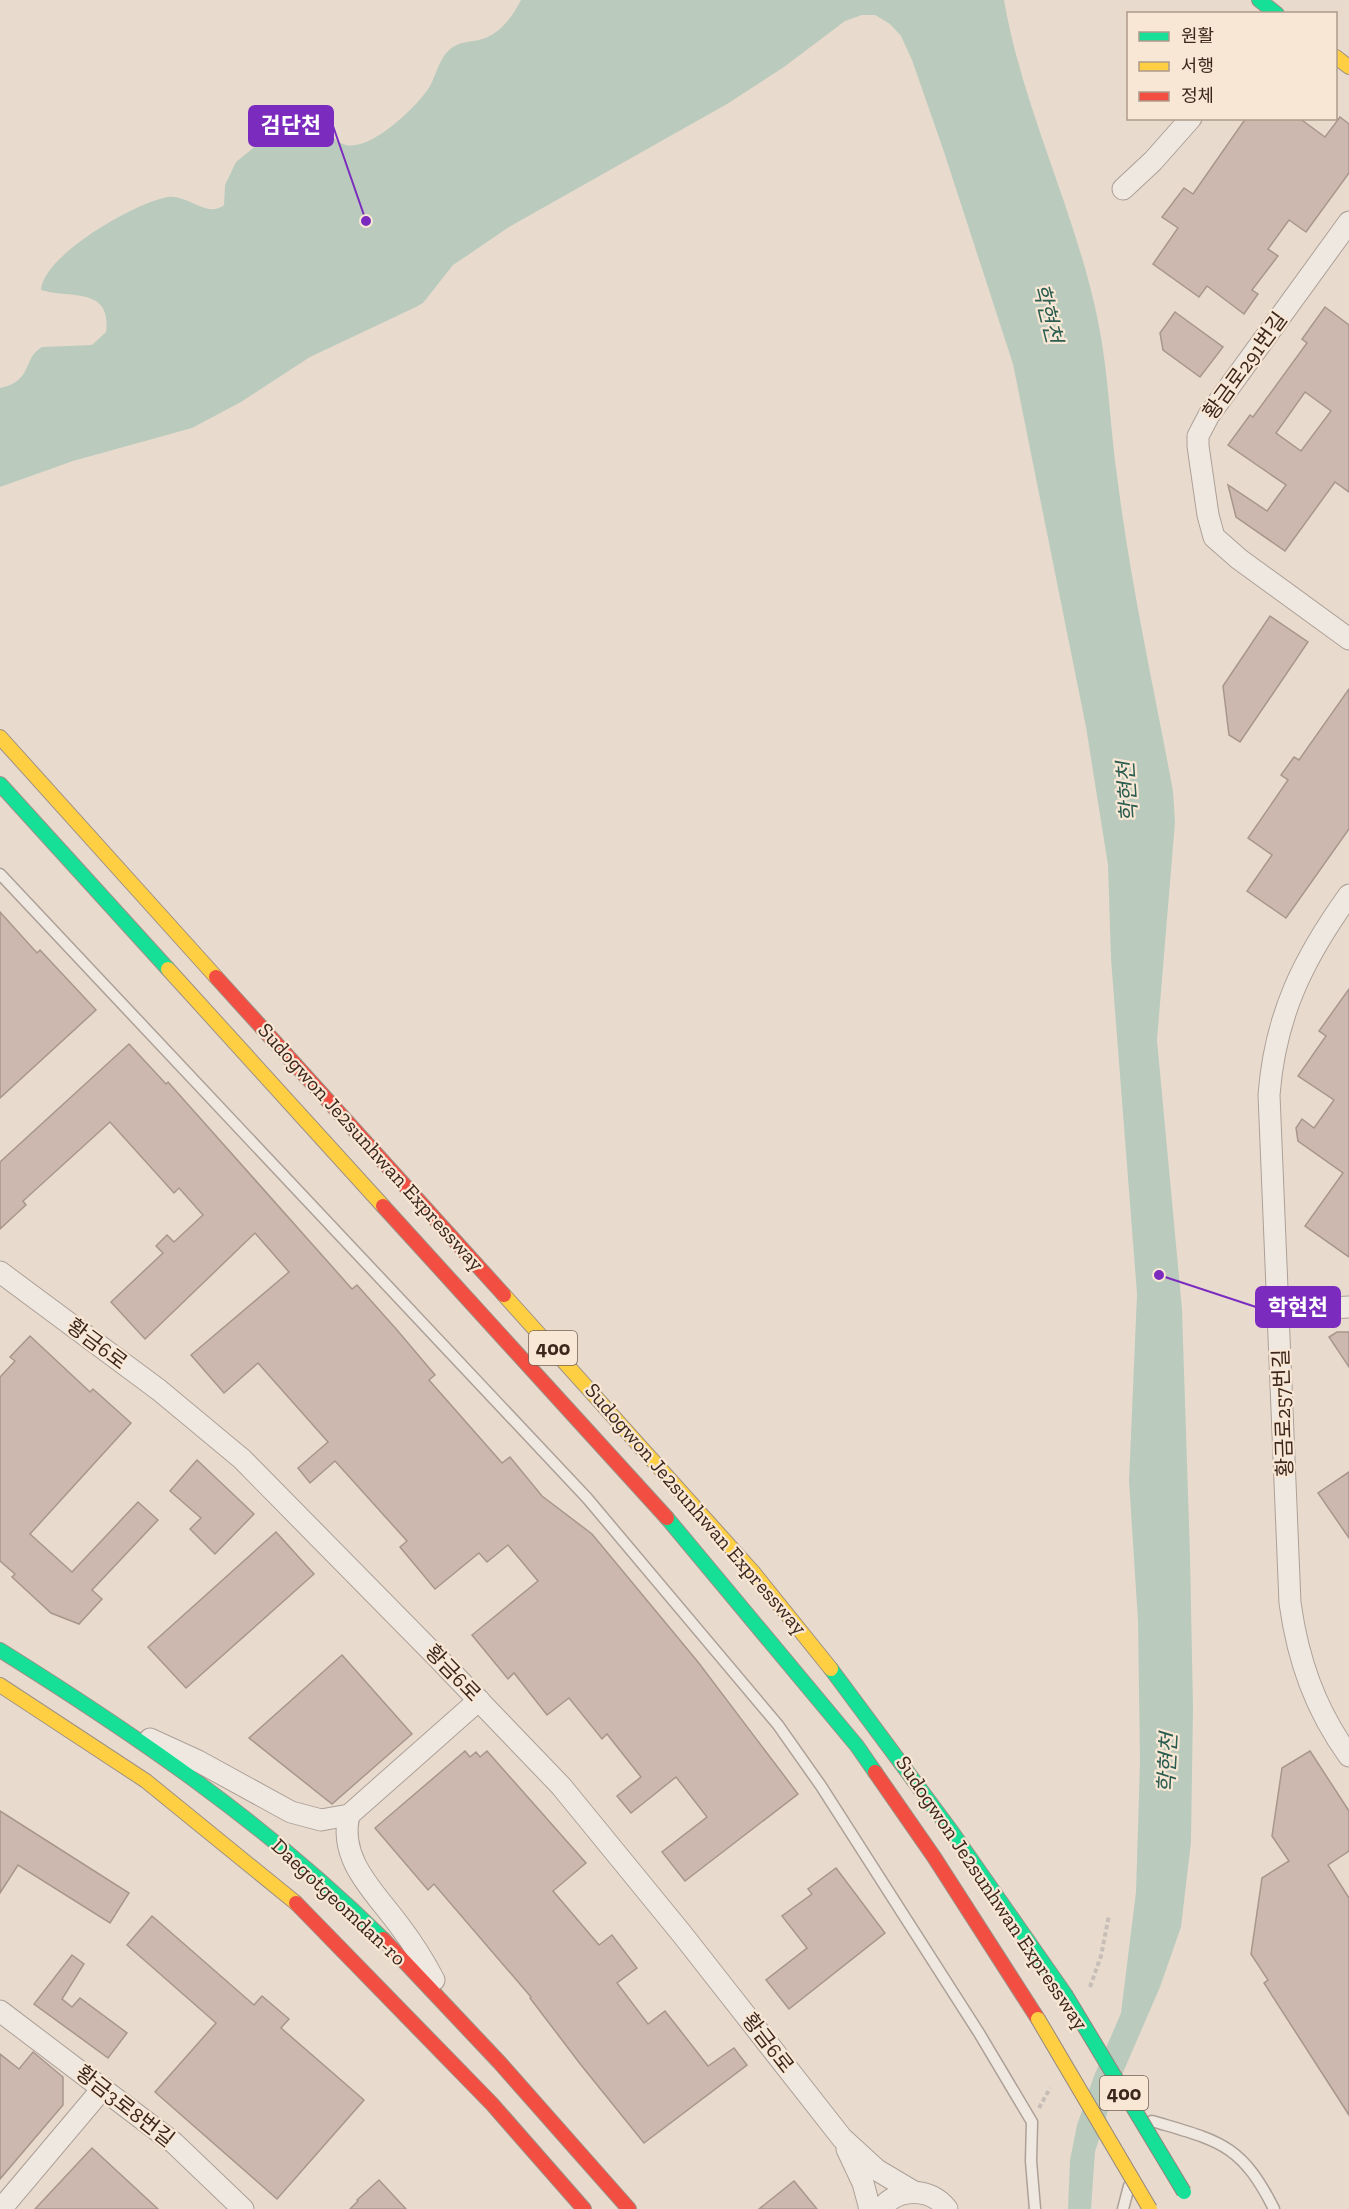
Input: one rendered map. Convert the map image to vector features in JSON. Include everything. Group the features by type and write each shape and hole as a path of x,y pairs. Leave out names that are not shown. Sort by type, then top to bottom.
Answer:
{"main road":[{"name":"Sudogwon Je2sunhwan Expressway","path":"0,737 650,1455 828,1662 888,1742 1065,1994 1192,2209"},
{"name":"Sudogwon Je2sunhwan Expressway","path":"0,784 686,1539 857,1746 934,1857 1038,2019 1150,2209"},
{"name":"Daegotgeomdan-ro","path":"0,1650 196,1780 269,1836 377,1934 457,2018 629,2209"},
{"name":"Daegotgeomdan-ro","path":"0,1685 146,1781 307,1912 492,2104 584,2209"}],"street":[{"path":"1123,189 1172,141 1189,120"},
{"name":"황금로291번길","path":"1349,222 1209,415 1198,436 1208,515 1214,537 1239,559 1349,639"},
{"name":"황금로257번길","path":"1349,895 1296,982 1282,1018 1272,1061 1269,1095 1280,1311 1287,1551 1294,1629 1299,1657 1314,1697 1349,1756"},
{"name":"황금6로","path":"0,1272 159,1390 222,1440 479,1700 603,1836 842,2138"},
{"path":"1280,1311 1349,1307"},
{"path":"109,1721 198,1761 291,1812 321,1820 349,1815 479,1700"},
{"path":"349,1815 346,1844 357,1870 412,1943 457,2018"},
{"name":"황금3로8번길","path":"0,2011 174,2143 243,2209"},
{"path":"1,2209 103,2088"},
{"path":"842,2138 877,2170 914,2192"},
{"path":"842,2138 863,2183 870,2209"},
{"path":"881,2209 897,2194 914,2192 931,2195 947,2209"}],"lane":[{"path":"0,874 587,1498 778,1725 875,1871 1032,2122 1031,2161 1035,2209"},
{"path":"1144,2142 1152,2121 1218,2142 1238,2156 1251,2169 1274,2209"},
{"path":"1124,2209 1137,2162"}],"water":[{"path":"521,0 1004,0 1036,121 1077,240 1088,280 1102,341 1115,463 1129,560 1173,791 1175,822 1157,1040 1182,1309 1193,1708 1191,1842 1181,1927 1160,1987 1112,2098 1095,2152 1091,2209 1068,2209 1070,2160 1077,2125 1094,2076 1121,2013 1136,1892 1140,1762 1138,1621 1129,1481 1137,1294 1111,959 1108,865 1086,727 1013,364 944,152 912,60 901,36 890,24 875,15 862,15 845,21 784,67 727,104 509,227 453,265 423,303 416,307 310,357 241,402 192,428 73,461 0,487 0,388 18,380 32,357 42,347 92,345 106,332 106,317 102,307 96,301 87,297 41,290 46,276 57,261 93,232 114,219 153,201 175,197 204,208 218,209 224,205 225,185 236,162 304,107 310,105 320,114 334,138 339,142 356,145 368,141 393,125 424,95 443,58 452,47 486,38 499,30"}],"building":[{"path":"1340,117 1349,124 1349,173 1306,232 1289,220 1268,249 1278,256 1252,290 1258,294 1244,314 1207,286 1199,297 1153,264 1178,228 1162,217 1184,188 1193,194 1245,120 1302,120 1325,137"},
{"path":"1325,307 1349,325 1349,492 1335,482 1285,551 1236,517 1228,485 1267,511 1286,485 1228,445 1250,415 1253,417 1307,343 1302,339","holes":["1305,392 1331,411 1301,451 1276,433"]},
{"path":"1175,312 1223,347 1200,377 1163,350 1160,333"},
{"path":"1270,616 1308,642 1240,742 1229,735 1223,686"},
{"path":"1349,689 1349,829 1286,918 1247,891 1272,855 1248,838 1288,780 1281,775 1294,757 1299,760"},
{"path":"0,912 37,953 40,950 96,1010 0,1098"},
{"path":"1349,989 1349,1257 1305,1226 1343,1173 1298,1141 1296,1128 1302,1119 1314,1128 1334,1100 1298,1076 1326,1036 1319,1031"},
{"path":"129,1044 166,1084 168,1082 352,1289 357,1285 435,1375 429,1380 502,1463 510,1457 542,1496 592,1534 698,1662 798,1794 685,1881 662,1852 707,1817 676,1777 631,1813 617,1796 641,1777 607,1734 602,1739 569,1698 547,1715 514,1673 508,1679 472,1635 538,1581 508,1545 487,1562 479,1553 435,1589 400,1547 407,1541 335,1461 310,1483 298,1468 328,1442 258,1363 224,1393 191,1355 289,1272 255,1233 145,1339 111,1302 163,1253 156,1246 167,1235 174,1242 203,1215 179,1188 174,1193 110,1122 23,1201 26,1205 0,1229 0,1162"},
{"path":"1337,1332 1349,1332 1349,1367 1329,1337"},
{"path":"30,1336 90,1392 93,1389 131,1423 30,1534 72,1572 138,1502 158,1520 92,1590 102,1599 79,1624 51,1613 12,1577 15,1574 0,1561 0,1377 15,1361 10,1357"},
{"path":"197,1460 254,1514 215,1554 190,1529 201,1518 170,1491"},
{"path":"1349,1472 1349,1538 1318,1493"},
{"path":"276,1532 314,1574 186,1688 148,1647"},
{"path":"342,1655 412,1734 332,1804 249,1738"},
{"path":"465,1751 470,1757 476,1752 480,1757 487,1751 586,1863 553,1891 599,1945 612,1935 637,1968 617,1983 648,2024 665,2011 708,2066 734,2048 747,2065 644,2143 581,2065 531,1997 434,1884 428,1890 375,1828"},
{"path":"1310,1751 1349,1811 1349,1851 1328,1865 1349,1898 1349,2115 1264,1983 1268,1980 1251,1954 1262,1878 1289,1861 1272,1836 1282,1768"},
{"path":"0,1811 129,1893 110,1923 18,1865 0,1893"},
{"path":"836,1868 885,1933 789,2009 766,1980 807,1948 782,1916 812,1894 808,1889"},
{"path":"152,1916 254,2005 262,1996 289,2019 281,2028 364,2100 277,2199 155,2092 216,2023 127,1945"},
{"path":"72,1955 84,1964 62,1999 72,2007 80,1998 127,2033 108,2058 34,2004"},
{"path":"33,2052 63,2077 63,2105 0,2179 0,2054 19,2069"},
{"path":"92,2148 158,2209 35,2209"},
{"path":"379,2180 406,2209 350,2209 357,2200"},
{"path":"794,2181 817,2209 759,2209"}],"traffic: fast":[{"path":"1259,0 1274,12"},
{"path":"0,784 168,969"},
{"path":"667,1518 857,1746 875,1772"},
{"path":"0,1650 151,1749 248,1820 294,1858 383,1939"},
{"path":"831,1669 952,1832 1065,1994"},
{"path":"1065,1994 1184,2192"}],"traffic: slow":[{"path":"1337,58 1349,67"},
{"path":"0,737 216,977"},
{"path":"168,969 383,1206"},
{"path":"504,1295 753,1572 831,1669"},
{"path":"0,1685 146,1781 296,1903"},
{"path":"1038,2019 1150,2209"}],"traffic: jam":[{"path":"216,977 504,1295"},
{"path":"383,1206 667,1518"},
{"path":"875,1772 934,1857 1038,2019"},
{"path":"296,1903 492,2104 584,2209"},
{"path":"383,1939 500,2063 629,2209"}],"place":[{"name":"검단천","path":"366,221"},
{"name":"학현천","path":"1159,1275"}]}
